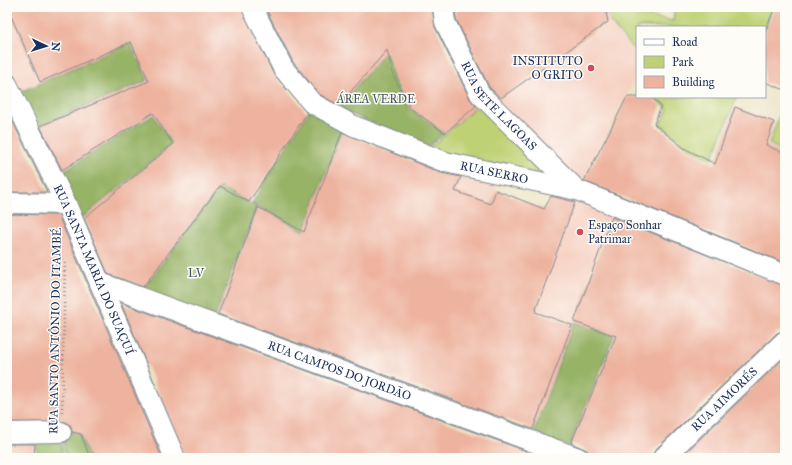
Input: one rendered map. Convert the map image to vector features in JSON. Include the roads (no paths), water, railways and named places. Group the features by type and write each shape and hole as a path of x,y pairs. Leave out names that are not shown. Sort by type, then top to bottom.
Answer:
{"street":[{"name":"RUA SERRO","path":"252,7 283,68 312,103 354,126 445,162 577,190 785,275"},
{"name":"RUA SETE LAGOAS","path":"443,7 446,22 480,94 577,190"},
{"name":"RUA SANTA MARIA DO SUAÇUÍ","path":"7,84 66,204 175,458"},
{"path":"7,203 66,204"},
{"name":"RUA CAMPOS DO JORDÃO","path":"100,283 578,458"},
{"name":"RUA AIMORÉS","path":"663,458 785,341"},
{"path":"7,433 61,432"}],"place":[{"name":"INSTITUTO O GRITO","path":"591,68"},
{"name":"Espaço Sonhar Patrimar","path":"580,232"}],"park label":[{"name":"ÁREA VERDE","path":"376,99"},
{"name":"LV","path":"196,273"}]}
